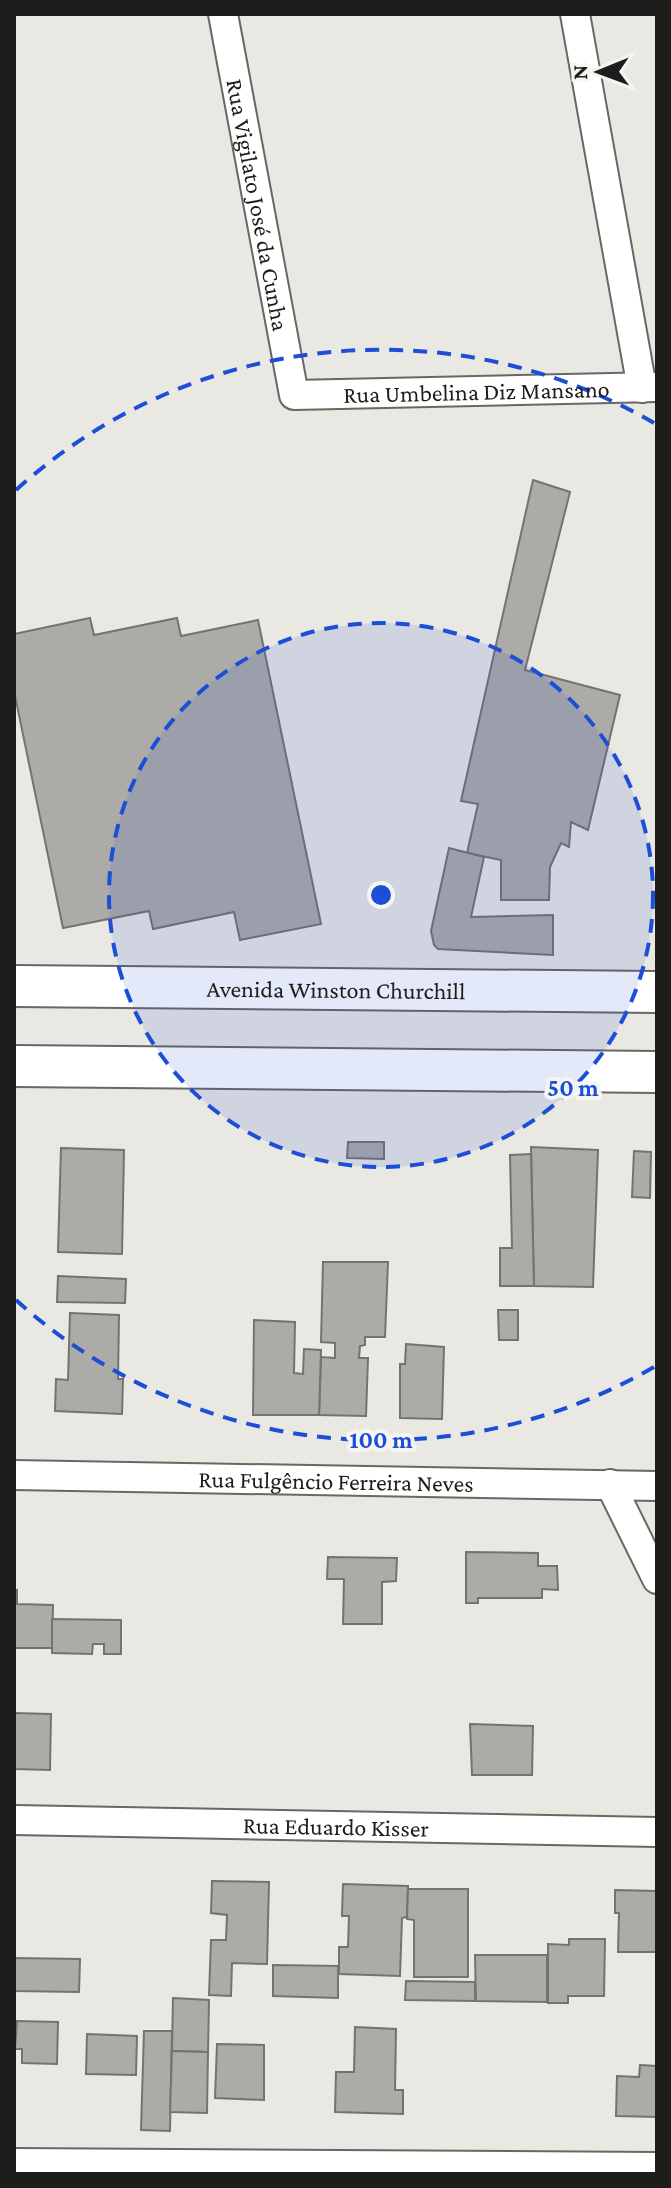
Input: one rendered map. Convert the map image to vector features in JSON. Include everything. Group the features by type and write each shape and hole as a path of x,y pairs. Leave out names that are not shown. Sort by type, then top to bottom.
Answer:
{"main road":[{"name":"Avenida Winston Churchill","path":"14,986 657,992"},
{"path":"14,1066 657,1072"}],"street":[{"name":"Rua Vigilato José da Cunha","path":"223,14 294,395"},
{"path":"575,14 649,388"},
{"name":"Rua Umbelina Diz Mansano","path":"294,395 649,388"},
{"name":"Rua Fulgêncio Ferreira Neves","path":"14,1475 657,1486"},
{"path":"610,1484 657,1579"},
{"name":"Rua Eduardo Kisser","path":"14,1820 657,1832"},
{"path":"14,2163 657,2167"}],"building":[{"path":"533,480 570,492 525,670 620,695 588,830 571,822 569,847 561,843 550,867 549,900 501,900 501,860 467,853 478,804 461,801"},
{"path":"90,618 94,635 177,618 181,636 258,620 321,924 240,940 234,912 153,929 149,911 63,928 14,691 14,634"},
{"path":"449,848 484,857 471,917 553,915 553,955 438,949 434,945 431,931"},
{"path":"348,1142 384,1142 384,1159 347,1158"},
{"path":"531,1147 598,1150 593,1287 534,1286"},
{"path":"61,1148 124,1150 122,1254 58,1252"},
{"path":"634,1151 651,1152 650,1198 632,1197"},
{"path":"531,1154 534,1286 500,1286 500,1248 512,1248 510,1155"},
{"path":"323,1262 388,1262 385,1337 365,1337 365,1345 360,1346 359,1358 368,1358 366,1416 319,1415 321,1357 335,1358 335,1343 321,1342"},
{"path":"58,1276 126,1279 125,1303 57,1302"},
{"path":"498,1310 518,1310 518,1340 499,1340"},
{"path":"70,1313 119,1315 118,1379 123,1379 122,1414 55,1411 56,1379 68,1380"},
{"path":"254,1320 295,1322 294,1373 303,1374 304,1349 321,1350 319,1415 253,1415"},
{"path":"406,1344 444,1347 442,1419 400,1418 400,1364 405,1364"},
{"path":"466,1552 538,1553 538,1566 557,1566 558,1590 542,1589 542,1598 478,1598 478,1603 466,1603"},
{"path":"328,1557 397,1558 396,1581 382,1582 382,1624 343,1624 344,1579 327,1579"},
{"path":"14,1590 17,1590 17,1604 53,1605 52,1648 14,1648"},
{"path":"52,1619 121,1620 121,1654 104,1654 104,1644 93,1644 92,1654 52,1653"},
{"path":"14,1713 51,1714 50,1770 14,1769"},
{"path":"470,1724 533,1726 532,1775 472,1775"},
{"path":"212,1881 269,1882 267,1964 232,1963 231,1996 209,1995 211,1940 226,1940 227,1915 211,1913"},
{"path":"343,1884 408,1886 407,1917 402,1918 400,1976 339,1974 339,1947 348,1947 349,1916 342,1916"},
{"path":"408,1889 468,1889 468,1977 414,1977 414,1920 407,1919"},
{"path":"615,1890 657,1891 657,1952 618,1952 619,1913 615,1913"},
{"path":"569,1939 605,1939 604,1996 568,1996 568,2003 548,2003 548,1944 569,1945"},
{"path":"475,1955 547,1955 547,2002 476,2001"},
{"path":"14,1958 80,1959 79,1992 14,1991"},
{"path":"273,1965 338,1966 338,1998 273,1996"},
{"path":"406,1981 475,1982 475,2001 405,2000"},
{"path":"173,1998 209,2000 208,2052 172,2051"},
{"path":"17,2021 58,2022 57,2064 22,2063 22,2049 15,2049"},
{"path":"355,2027 396,2029 395,2090 403,2090 403,2114 335,2112 336,2072 354,2072"},
{"path":"144,2031 172,2031 170,2131 141,2130"},
{"path":"87,2034 137,2036 136,2075 86,2074"},
{"path":"217,2044 264,2045 264,2100 215,2098"},
{"path":"172,2051 208,2052 207,2113 170,2112"},
{"path":"640,2065 657,2066 657,2117 616,2116 617,2076 639,2077"}]}
